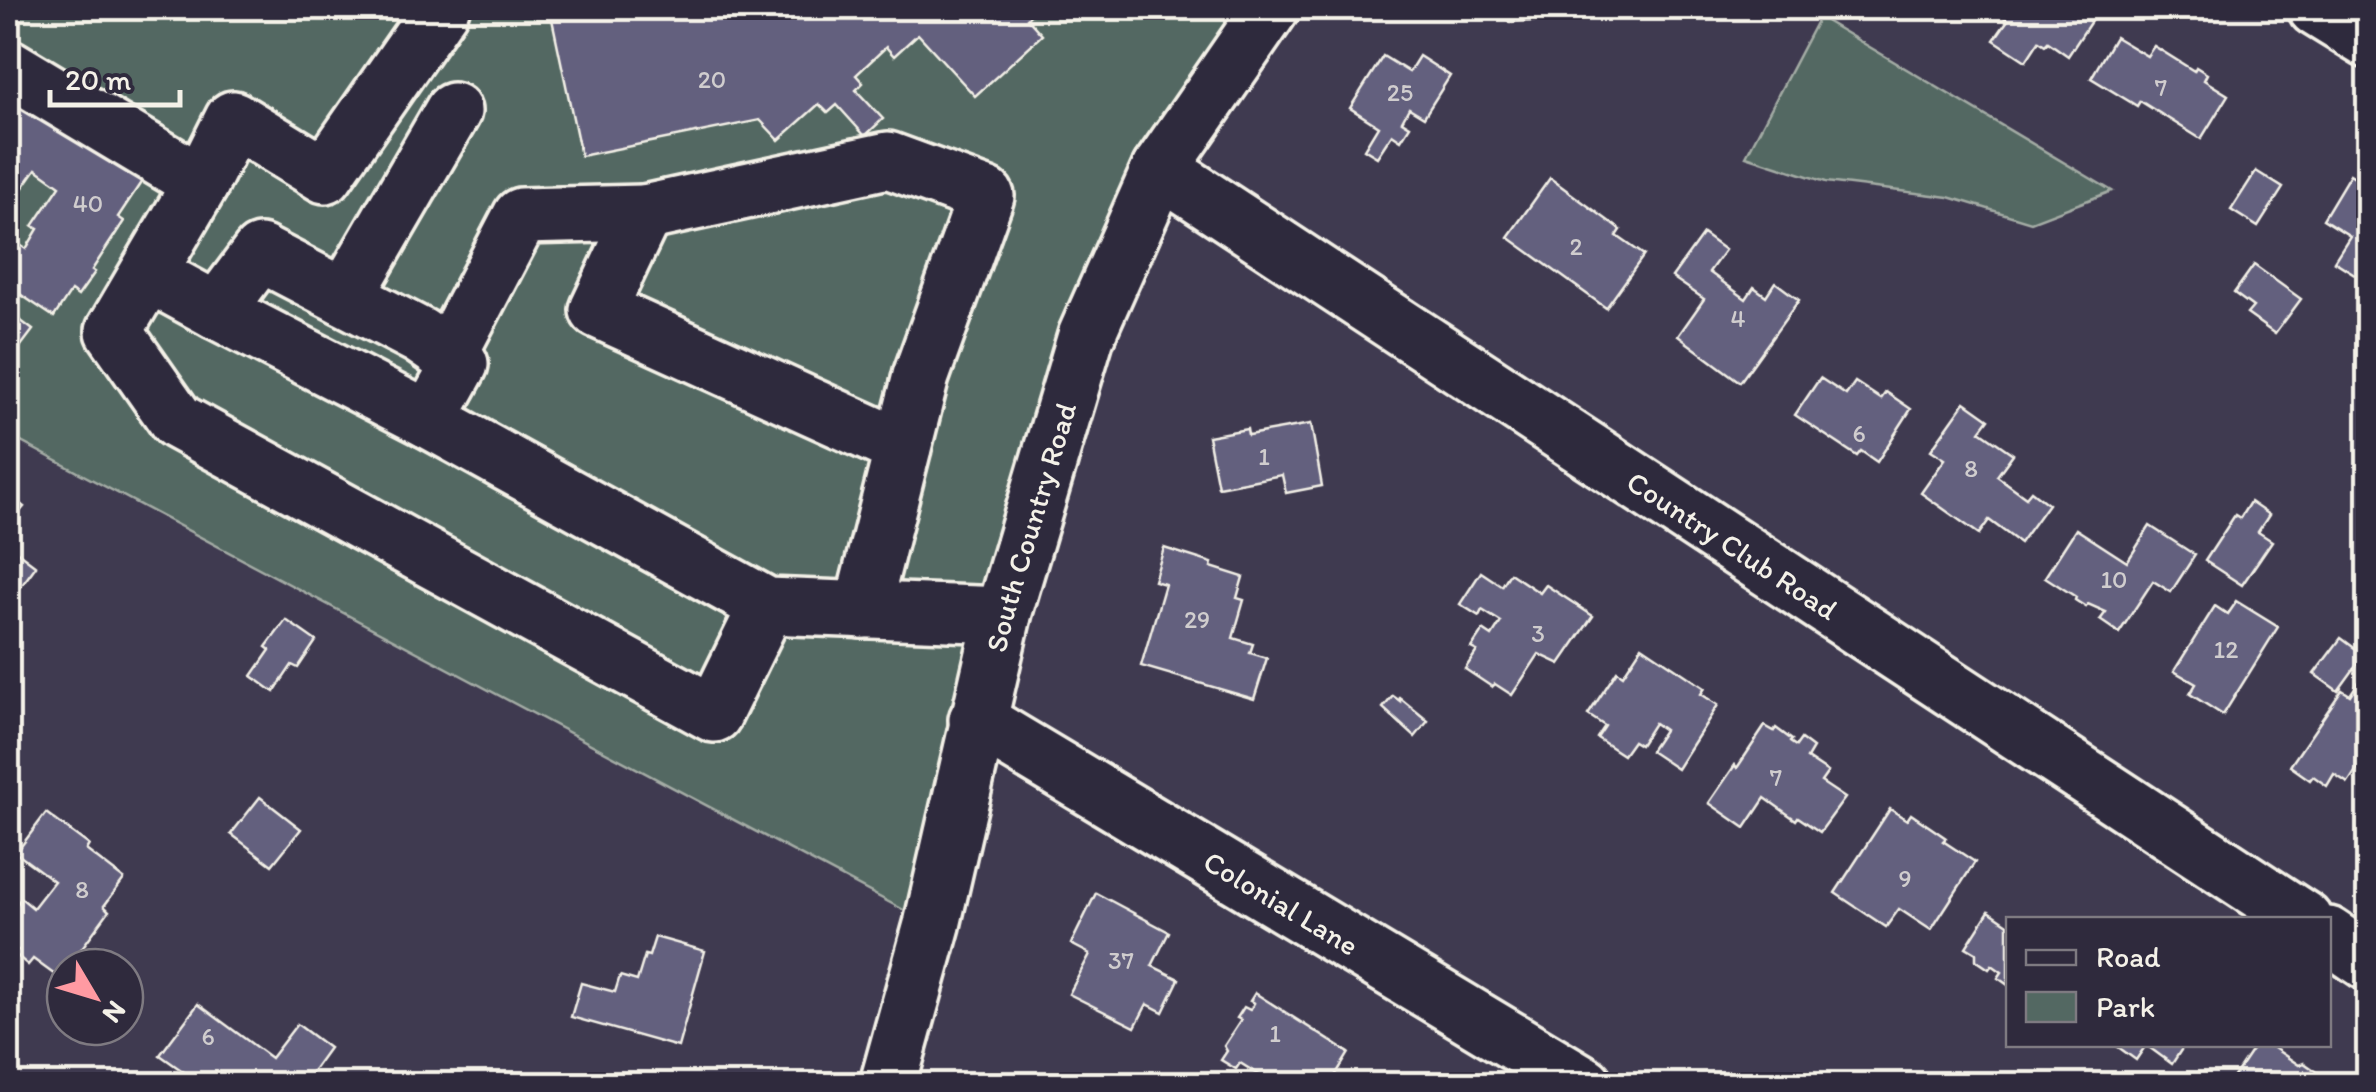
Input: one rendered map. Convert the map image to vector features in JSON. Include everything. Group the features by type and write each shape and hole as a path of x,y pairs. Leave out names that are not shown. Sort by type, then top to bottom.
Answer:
{"street":[{"path":"440,8 325,174 232,119 201,183 114,331 178,421 714,714 767,606"},
{"name":"South Country Road","path":"888,1084 932,925 1003,615 1086,336 1160,169 1270,8"},
{"path":"2316,8 2368,40"},
{"path":"8,67 201,183"},
{"path":"346,297 453,111"},
{"path":"448,356 521,216 644,213 888,160 986,196 921,376 862,610"},
{"name":"Country Club Road","path":"1160,169 2299,917"},
{"path":"644,213 598,310 903,448"},
{"path":"216,310 260,253 346,297 420,336 460,364 429,420"},
{"path":"148,274 429,420 767,606 1003,615"},
{"name":"Colonial Lane","path":"977,720 1584,1084"},
{"path":"2331,938 2368,962"}],"green space":[{"path":"8,8 1271,8 1160,169 932,925 8,435"},
{"path":"1819,17 2112,191 2031,222 1949,197 1826,182 1746,156"}],"building":[{"path":"615,8 1038,8 1027,18 1042,35 975,96 918,34 894,56 886,47 856,75 863,83 856,90 883,119 865,136 837,105 828,113 819,104 779,140 760,120 581,156 552,19"},
{"path":"1493,8 1545,8 1534,21 1510,22"},
{"path":"1990,8 2091,8 2097,12 2068,56 2048,42 2045,45 2039,41 2026,61 1994,40 2008,20"},
{"path":"2115,37 2147,56 2154,46 2194,71 2196,67 2207,74 2204,80 2228,95 2201,139 2140,101 2137,106 2091,78"},
{"path":"1383,56 1409,72 1419,56 1450,76 1424,117 1409,108 1402,121 1410,126 1401,140 1392,134 1377,157 1364,149 1378,126 1350,108"},
{"path":"8,92 144,178 118,217 124,221 92,270 95,272 78,296 71,291 54,317 8,286 8,237 26,249 38,229 33,226 60,186 36,169 22,189 8,179"},
{"path":"2256,171 2283,188 2258,227 2231,210"},
{"path":"2350,174 2368,186 2368,267 2361,278 2334,261 2350,236 2323,219"},
{"path":"1550,178 1621,230 1617,236 1644,255 1606,308 1508,237"},
{"path":"1703,234 1725,250 1709,272 1746,299 1754,287 1766,296 1775,282 1799,300 1740,382 1678,336 1704,299 1672,277"},
{"path":"2254,265 2301,299 2275,334 2247,314 2253,307 2234,293"},
{"path":"8,311 33,330 8,363"},
{"path":"1820,378 1846,395 1855,382 1881,399 1886,392 1911,409 1877,462 1861,451 1857,456 1795,415"},
{"path":"1965,402 1989,419 1980,431 2013,454 1997,476 2026,497 2031,491 2048,504 2020,543 1989,520 1979,534 1921,493 1945,459 1931,450"},
{"path":"1311,424 1322,486 1286,493 1282,475 1218,487 1208,436 1247,429 1248,435"},
{"path":"9,495 24,507 13,520 17,522 8,536"},
{"path":"2250,502 2269,515 2258,532 2272,541 2242,585 2205,561 2235,515 2240,518"},
{"path":"2150,526 2195,555 2171,592 2153,581 2119,633 2100,620 2106,612 2088,604 2086,607 2045,577 2076,529 2127,562"},
{"path":"8,545 36,566 11,600 8,598"},
{"path":"1164,548 1243,577 1237,598 1244,600 1233,638 1253,644 1250,653 1267,658 1254,699 1141,666 1165,584 1154,581"},
{"path":"1481,572 1502,586 1510,573 1540,593 1546,585 1593,616 1560,664 1539,654 1512,695 1465,669 1477,651 1471,648 1483,630 1492,636 1501,622 1482,610 1479,616 1460,604"},
{"path":"2236,601 2278,627 2223,715 2190,694 2196,684 2174,671 2215,606 2227,614"},
{"path":"286,620 316,641 298,668 292,665 274,692 252,676 270,650 266,647"},
{"path":"2341,638 2364,655 2338,691 2314,674"},
{"path":"1642,646 1705,688 1701,694 1718,705 1677,769 1650,751 1664,730 1654,723 1640,745 1633,741 1623,755 1597,738 1605,726 1588,715 1617,671 1623,675"},
{"path":"2368,668 2368,773 2359,766 2348,783 2334,774 2327,786 2313,776 2310,780 2290,766 2342,690 2350,695"},
{"path":"1393,696 1428,721 1415,737 1383,708"},
{"path":"1765,726 1774,731 1776,728 1796,746 1801,739 1813,748 1807,758 1828,772 1821,782 1845,798 1820,832 1765,798 1745,828 1709,803"},
{"path":"260,797 301,829 272,865 231,834"},
{"path":"1890,809 1907,820 1911,814 1975,862 1931,930 1899,909 1886,927 1835,893"},
{"path":"46,813 89,845 86,850 124,879 104,906 109,911 83,947 45,947 45,968 33,959 28,965 15,954 18,950 8,943 8,917 21,898 33,908 54,881 16,853"},
{"path":"1096,893 1169,932 1152,966 1179,979 1163,1012 1147,1004 1135,1027 1069,994 1090,954 1071,944"},
{"path":"1989,911 2006,923 2006,984 1998,978 2002,972 1976,960 1976,953 1966,947"},
{"path":"655,937 705,951 678,1047 571,1017 581,983 615,992 620,976 637,981"},
{"path":"1255,993 1349,1053 1330,1084 1274,1084 1240,1063 1236,1069 1221,1060 1227,1051 1224,1046 1241,1020 1237,1018 1244,1007 1250,1010"},
{"path":"198,1004 271,1058 297,1024 329,1048 303,1084 201,1084 160,1055"},
{"path":"2118,1047 2145,1047 2136,1060"},
{"path":"2149,1047 2183,1047 2172,1064"},
{"path":"2254,1047 2272,1047 2320,1074 2316,1079 2325,1084 2229,1084"}]}
